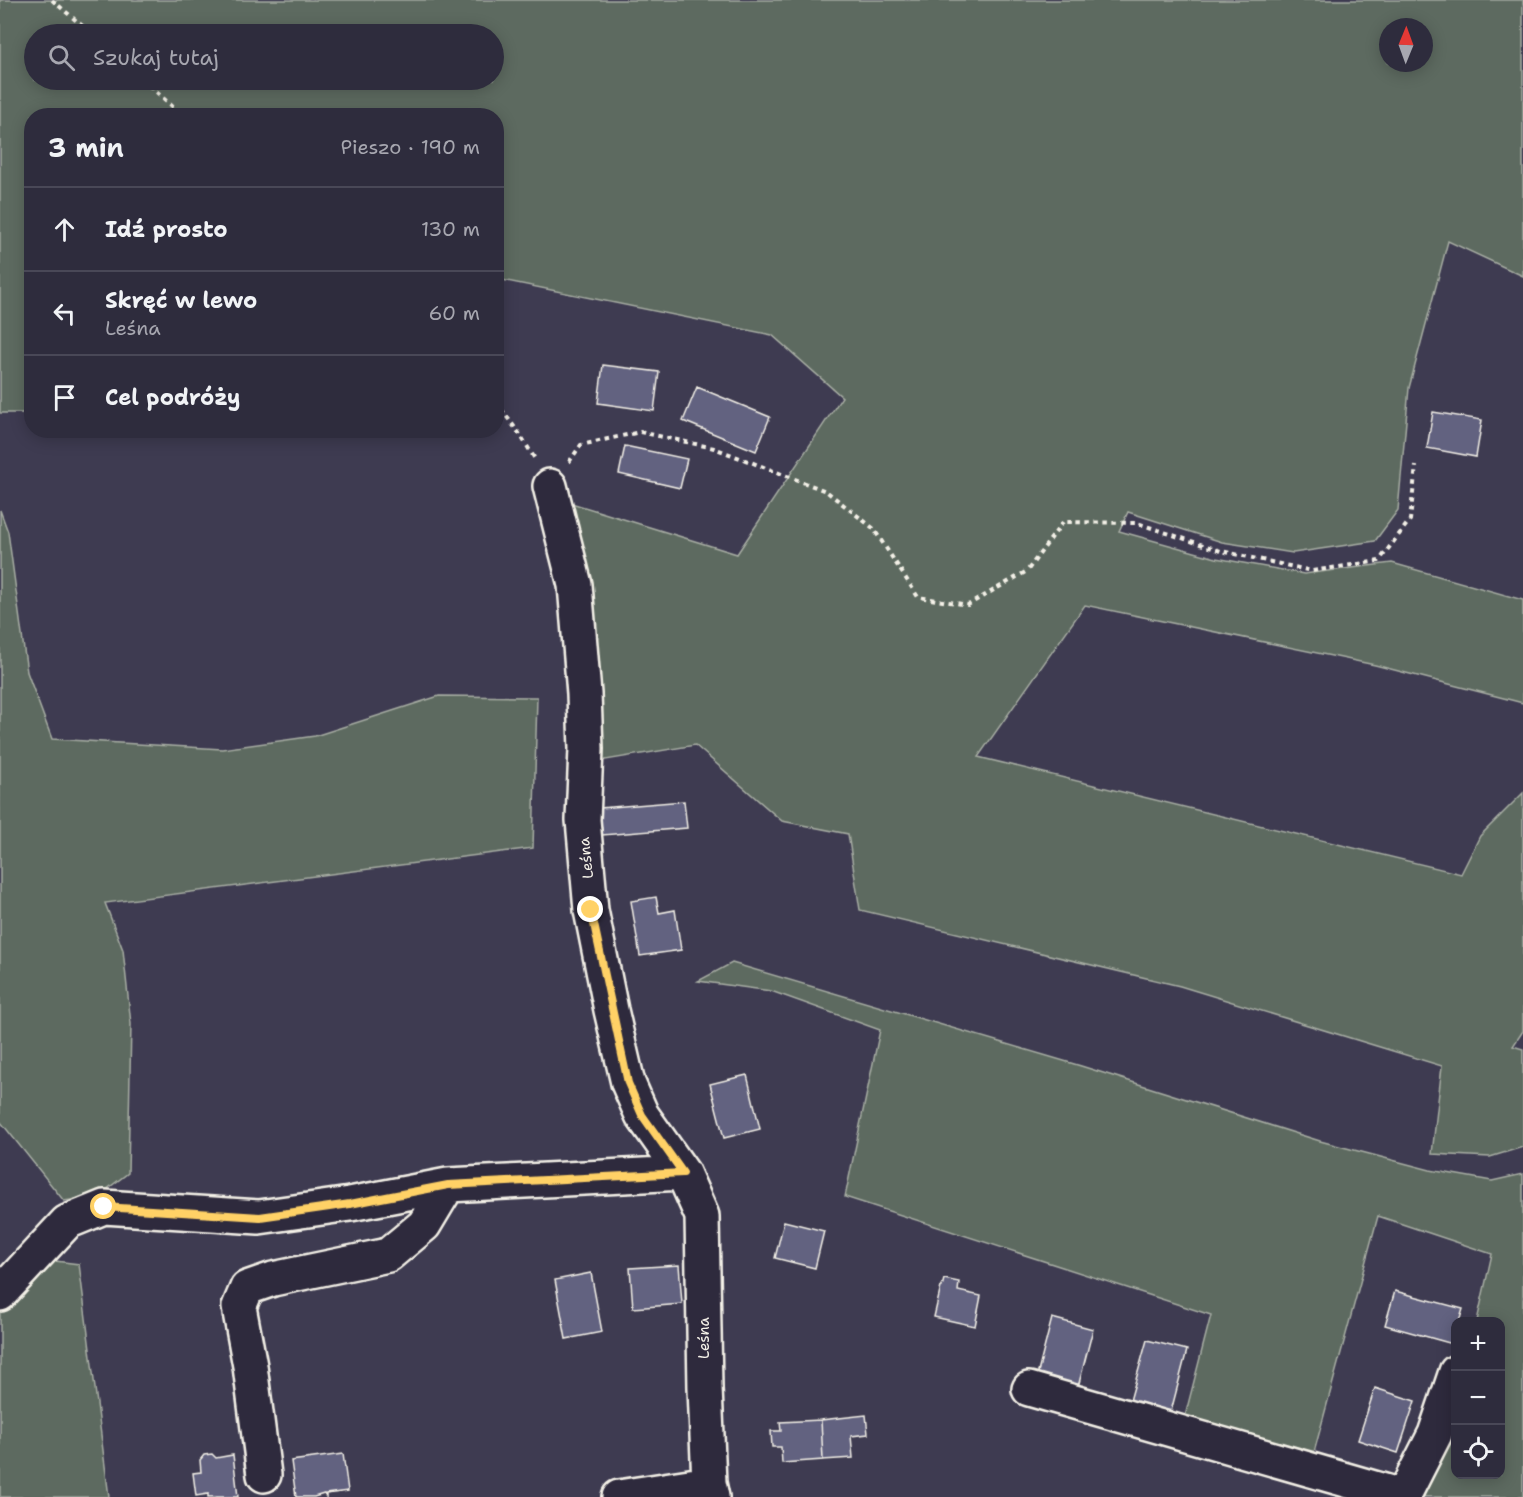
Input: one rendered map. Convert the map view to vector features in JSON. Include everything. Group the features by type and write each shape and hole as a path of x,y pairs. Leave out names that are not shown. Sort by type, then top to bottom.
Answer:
{"street":[{"name":"Leśna","path":"550,486 575,585 586,749 583,820 591,910 628,1083 642,1115 683,1173 702,1216 705,1388 710,1490"},
{"path":"0,1294 67,1222 104,1207 260,1217 350,1204 448,1185 683,1173"},
{"path":"264,1475 250,1366 239,1307 247,1288 273,1279 388,1256 424,1225 448,1185"},
{"path":"1403,1497 1435,1434 1451,1384"},
{"path":"1029,1389 1388,1492 1393,1497"},
{"path":"619,1497 710,1490"}],"path":[{"path":"52,0 80,24"},
{"path":"154,90 174,108"},
{"path":"504,413 521,435 550,486 581,445 640,432 714,448 826,491 873,528 918,597 968,605 1027,571 1064,522 1137,523 1221,552 1312,572 1379,561 1410,520 1416,466"}],"green space":[{"path":"0,0 1523,0 1523,276 1448,241 1409,388 1398,510 1375,541 1293,553 1222,542 1128,512 1119,531 1216,558 1304,574 1392,563 1523,600 1523,703 1375,665 1085,605 978,757 1461,874 1480,836 1523,793 1523,1031 1513,1046 1523,1049 1523,1147 1490,1157 1432,1154 1442,1066 1180,986 860,910 848,834 782,821 695,745 594,762 565,501 737,554 842,397 772,335 504,280 504,108 24,108 24,413 0,413"},
{"path":"0,510 8,532 27,672 52,739 222,749 315,736 439,696 537,697 533,848 105,903 123,950 131,1024 128,1173 98,1196 64,1201 0,1121"},
{"path":"732,963 1081,1066 1320,1141 1430,1170 1492,1181 1523,1174 1523,1497 1413,1497 1451,1407 1451,1479 1505,1479 1505,1317 1478,1317 1492,1254 1378,1216 1310,1467 1182,1428 1211,1315 845,1197 880,1030 771,991 698,981"},
{"path":"47,1260 79,1264 109,1497 0,1497 0,1307"}],"building":[{"path":"603,365 659,372 654,411 598,403"},
{"path":"697,387 770,417 756,451 683,421"},
{"path":"1433,412 1482,420 1476,457 1427,448"},
{"path":"625,446 687,459 680,488 619,474"},
{"path":"684,801 687,828 602,835 600,808"},
{"path":"656,897 659,913 675,910 681,950 640,956 631,901"},
{"path":"747,1075 760,1129 724,1138 710,1084"},
{"path":"784,1221 824,1231 815,1268 775,1258"},
{"path":"679,1265 682,1304 633,1308 630,1268"},
{"path":"591,1273 602,1332 566,1339 555,1280"},
{"path":"944,1279 959,1282 958,1291 981,1296 975,1326 934,1317"},
{"path":"1395,1291 1463,1309 1461,1317 1451,1317 1451,1343 1385,1325"},
{"path":"1052,1318 1093,1329 1077,1391 1036,1380"},
{"path":"1147,1340 1187,1350 1169,1419 1128,1408"},
{"path":"1375,1388 1415,1401 1398,1453 1358,1440"},
{"path":"866,1415 868,1434 851,1436 853,1458 823,1460 821,1420"},
{"path":"821,1420 823,1460 782,1463 781,1447 772,1447 771,1431 781,1431 780,1422"},
{"path":"212,1454 216,1458 233,1455 238,1497 208,1497 208,1494 196,1496 193,1473 201,1472 200,1460 204,1455"},
{"path":"343,1454 348,1491 326,1494 326,1497 324,1494 314,1497 296,1497 291,1461"}],"route":[{"path":"104,1207 260,1217 350,1204 448,1185 683,1173 642,1115 628,1083 591,910"}]}
